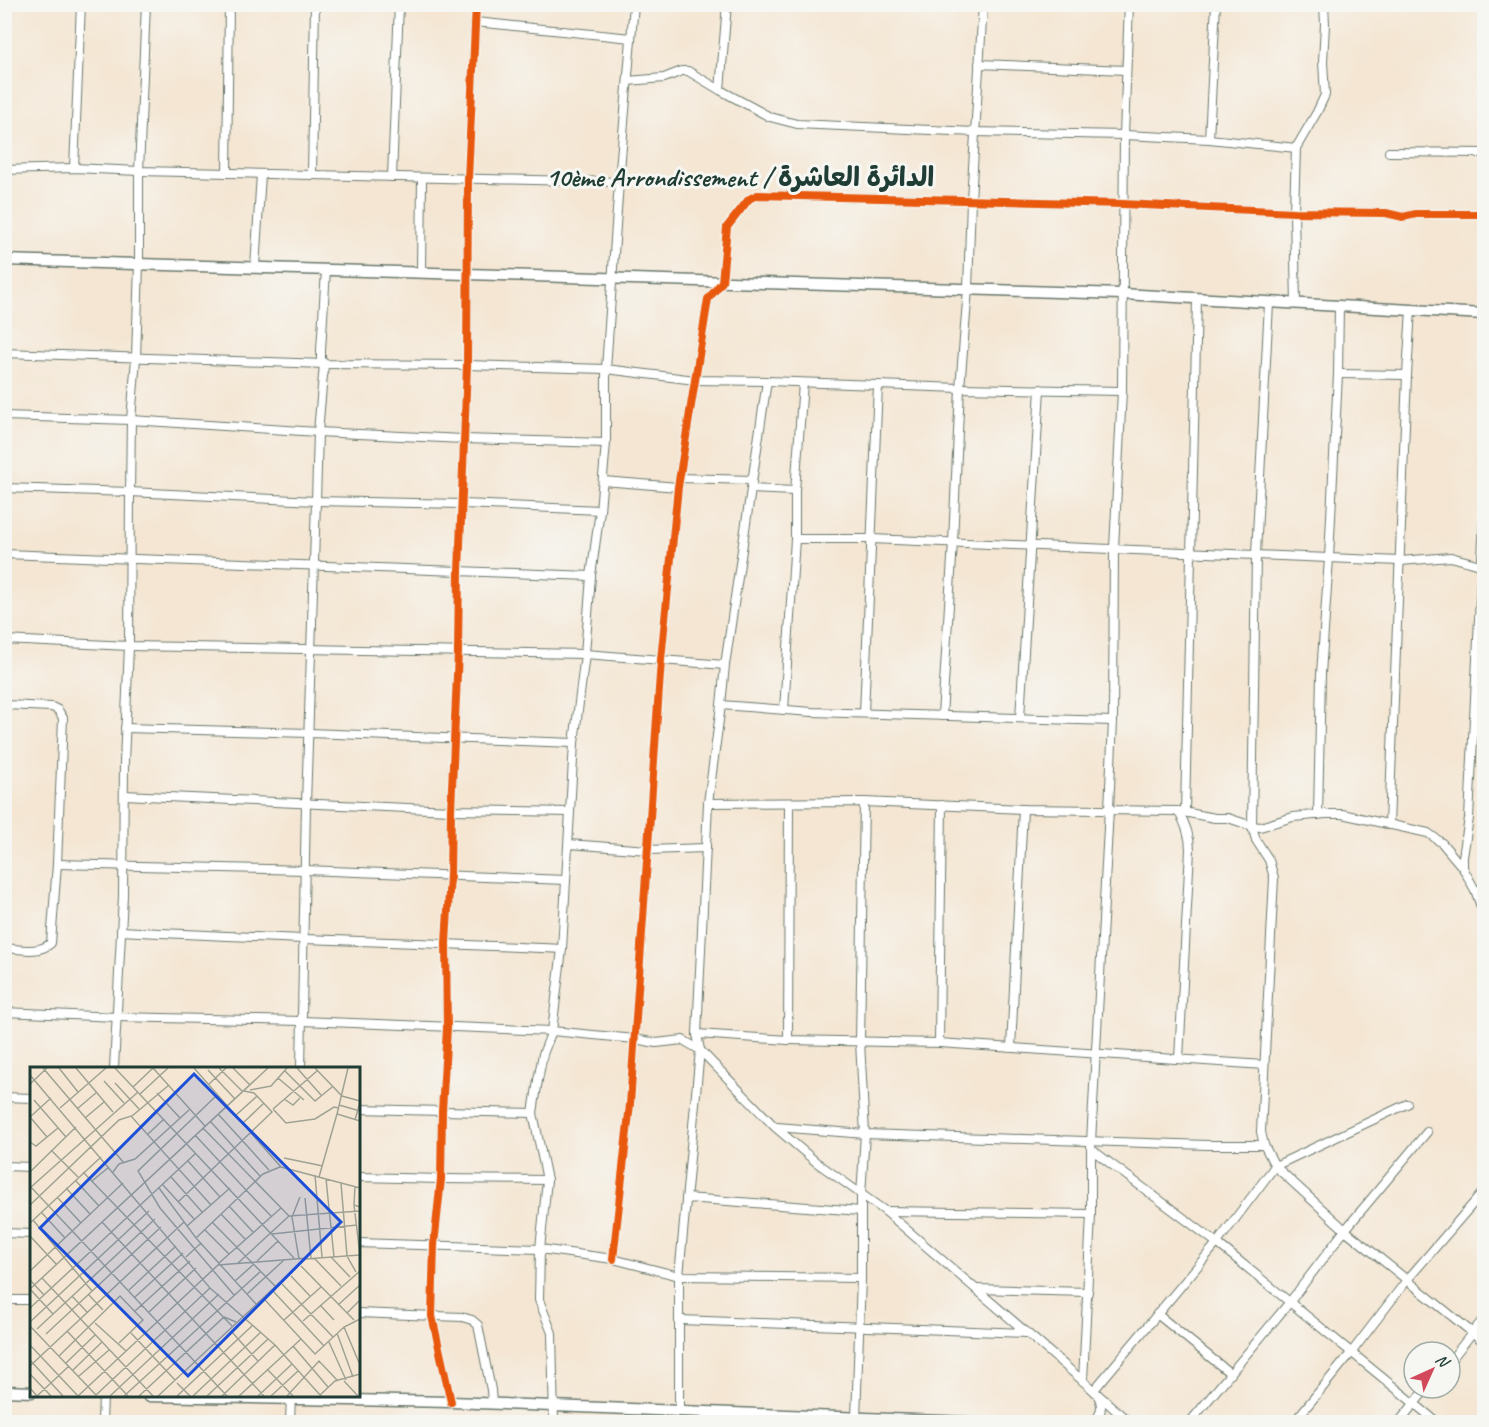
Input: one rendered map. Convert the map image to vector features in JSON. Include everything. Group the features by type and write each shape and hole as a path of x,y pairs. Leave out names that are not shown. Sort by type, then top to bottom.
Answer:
{"street":[{"path":"74,168 81,4"},
{"path":"114,1067 121,951 125,728 129,646 129,492 136,358 139,171 146,4"},
{"path":"227,173 229,4"},
{"path":"312,175 315,4"},
{"path":"392,177 399,4"},
{"path":"450,1402 432,1316 434,1245 441,1179 447,1028 446,943 463,504 463,439 467,365 468,179 476,4"},
{"path":"554,1422 552,1333 538,1300 547,1180 533,1113 543,1054 552,1031 562,949 574,743 606,443 606,369 634,4"},
{"path":"720,90 727,4"},
{"path":"942,716 983,4"},
{"path":"1083,1380 1091,1214 1091,1145 1113,721 1114,548 1122,391 1124,135 1129,4"},
{"path":"1209,139 1216,4"},
{"path":"1296,304 1294,212 1296,148 1325,95 1324,4"},
{"path":"475,22 632,38"},
{"path":"979,64 1126,70"},
{"path":"628,81 664,78 688,71 770,117 797,124 1209,139 1296,148"},
{"path":"1389,152 1485,153"},
{"path":"4,170 74,168 619,182"},
{"path":"255,267 261,174"},
{"path":"421,273 422,177"},
{"path":"613,1259 630,1104 661,660 679,483 708,300 722,282 727,227 752,196 1123,204 1294,212 1386,213 1402,217 1416,214 1485,214"},
{"path":"4,260 1122,294 1485,314"},
{"path":"301,1067 306,804 318,432 324,364 321,359 321,350 326,270"},
{"path":"1179,1059 1190,850 1182,811 1197,299"},
{"path":"1269,303 1256,554 1252,826 1256,840 1269,860 1274,878 1261,1132 1264,1145 1275,1166 1345,1230 1485,1342"},
{"path":"1318,815 1321,674 1329,558 1340,306"},
{"path":"1389,825 1411,309"},
{"path":"4,353 324,364 606,369 695,380 1122,391"},
{"path":"1338,374 1407,375"},
{"path":"679,1411 679,1276 700,1050 697,1034 708,803 725,665 767,381"},
{"path":"784,710 803,383"},
{"path":"864,713 878,385"},
{"path":"1020,718 1040,390"},
{"path":"4,416 131,420 463,439 606,443"},
{"path":"603,481 679,483 752,480"},
{"path":"4,488 600,510"},
{"path":"751,489 795,491"},
{"path":"1463,868 1462,857 1469,818 1485,519"},
{"path":"795,539 953,542 1400,561 1451,557 1483,566"},
{"path":"4,554 591,576"},
{"path":"4,640 129,646 585,654 725,665"},
{"path":"4,705 52,707 58,710 63,718 51,943 40,950 4,948"},
{"path":"721,705 813,712 1113,721"},
{"path":"125,728 574,743"},
{"path":"124,795 451,810 570,812"},
{"path":"708,803 864,802 1023,809 1182,811 1215,818 1228,818 1263,827 1288,818 1342,814 1422,831 1443,843 1463,868 1485,915"},
{"path":"856,1418 861,1278 861,1195 865,1134 860,1042 864,802"},
{"path":"788,1040 789,803"},
{"path":"939,1043 942,805"},
{"path":"1011,1048 1023,809"},
{"path":"568,844 648,850 706,848"},
{"path":"57,864 566,880"},
{"path":"121,931 562,949"},
{"path":"4,1012 552,1031 656,1043 683,1040 700,1050 775,1127 816,1162 885,1211 1129,1422"},
{"path":"697,1034 788,1040 939,1043 1264,1065"},
{"path":"4,1097 30,1098"},
{"path":"1094,1390 1216,1243 1275,1166 1407,1104"},
{"path":"360,1108 533,1113"},
{"path":"775,1127 865,1134 1091,1145 1264,1145"},
{"path":"1190,1422 1427,1132"},
{"path":"1091,1145 1437,1422"},
{"path":"4,1166 30,1167"},
{"path":"360,1177 547,1180"},
{"path":"1294,1422 1407,1280 1485,1191"},
{"path":"686,1198 861,1211"},
{"path":"885,1211 1091,1214"},
{"path":"4,1233 30,1234"},
{"path":"360,1243 540,1250 613,1259 679,1276 861,1278"},
{"path":"976,1289 1088,1292"},
{"path":"4,1300 30,1300"},
{"path":"360,1313 462,1317 472,1320 477,1325 492,1403"},
{"path":"1157,1314 1231,1374"},
{"path":"1462,1346 1485,1318"},
{"path":"680,1320 1026,1333"},
{"path":"1093,1422 1100,1414 1101,1407 1101,1400 1094,1390"},
{"path":"4,1391 30,1392"},
{"path":"102,1422 103,1397"},
{"path":"290,1422 291,1397 967,1422"},
{"path":"1399,1422 1417,1400"}],"cycle path":[{"path":"451,1402 432,1316 434,1245 441,1179 447,1028 446,943 458,652 467,365 468,179 476,4"},
{"path":"613,1259 630,1104 661,660 678,487 708,299 722,282 727,227 749,199 757,195 1123,204 1294,212 1386,213 1403,217 1416,214 1484,214"}],"district":[{"name":"10ème Arrondissement / الدائرة العاشرة","path":"740,177"}]}
